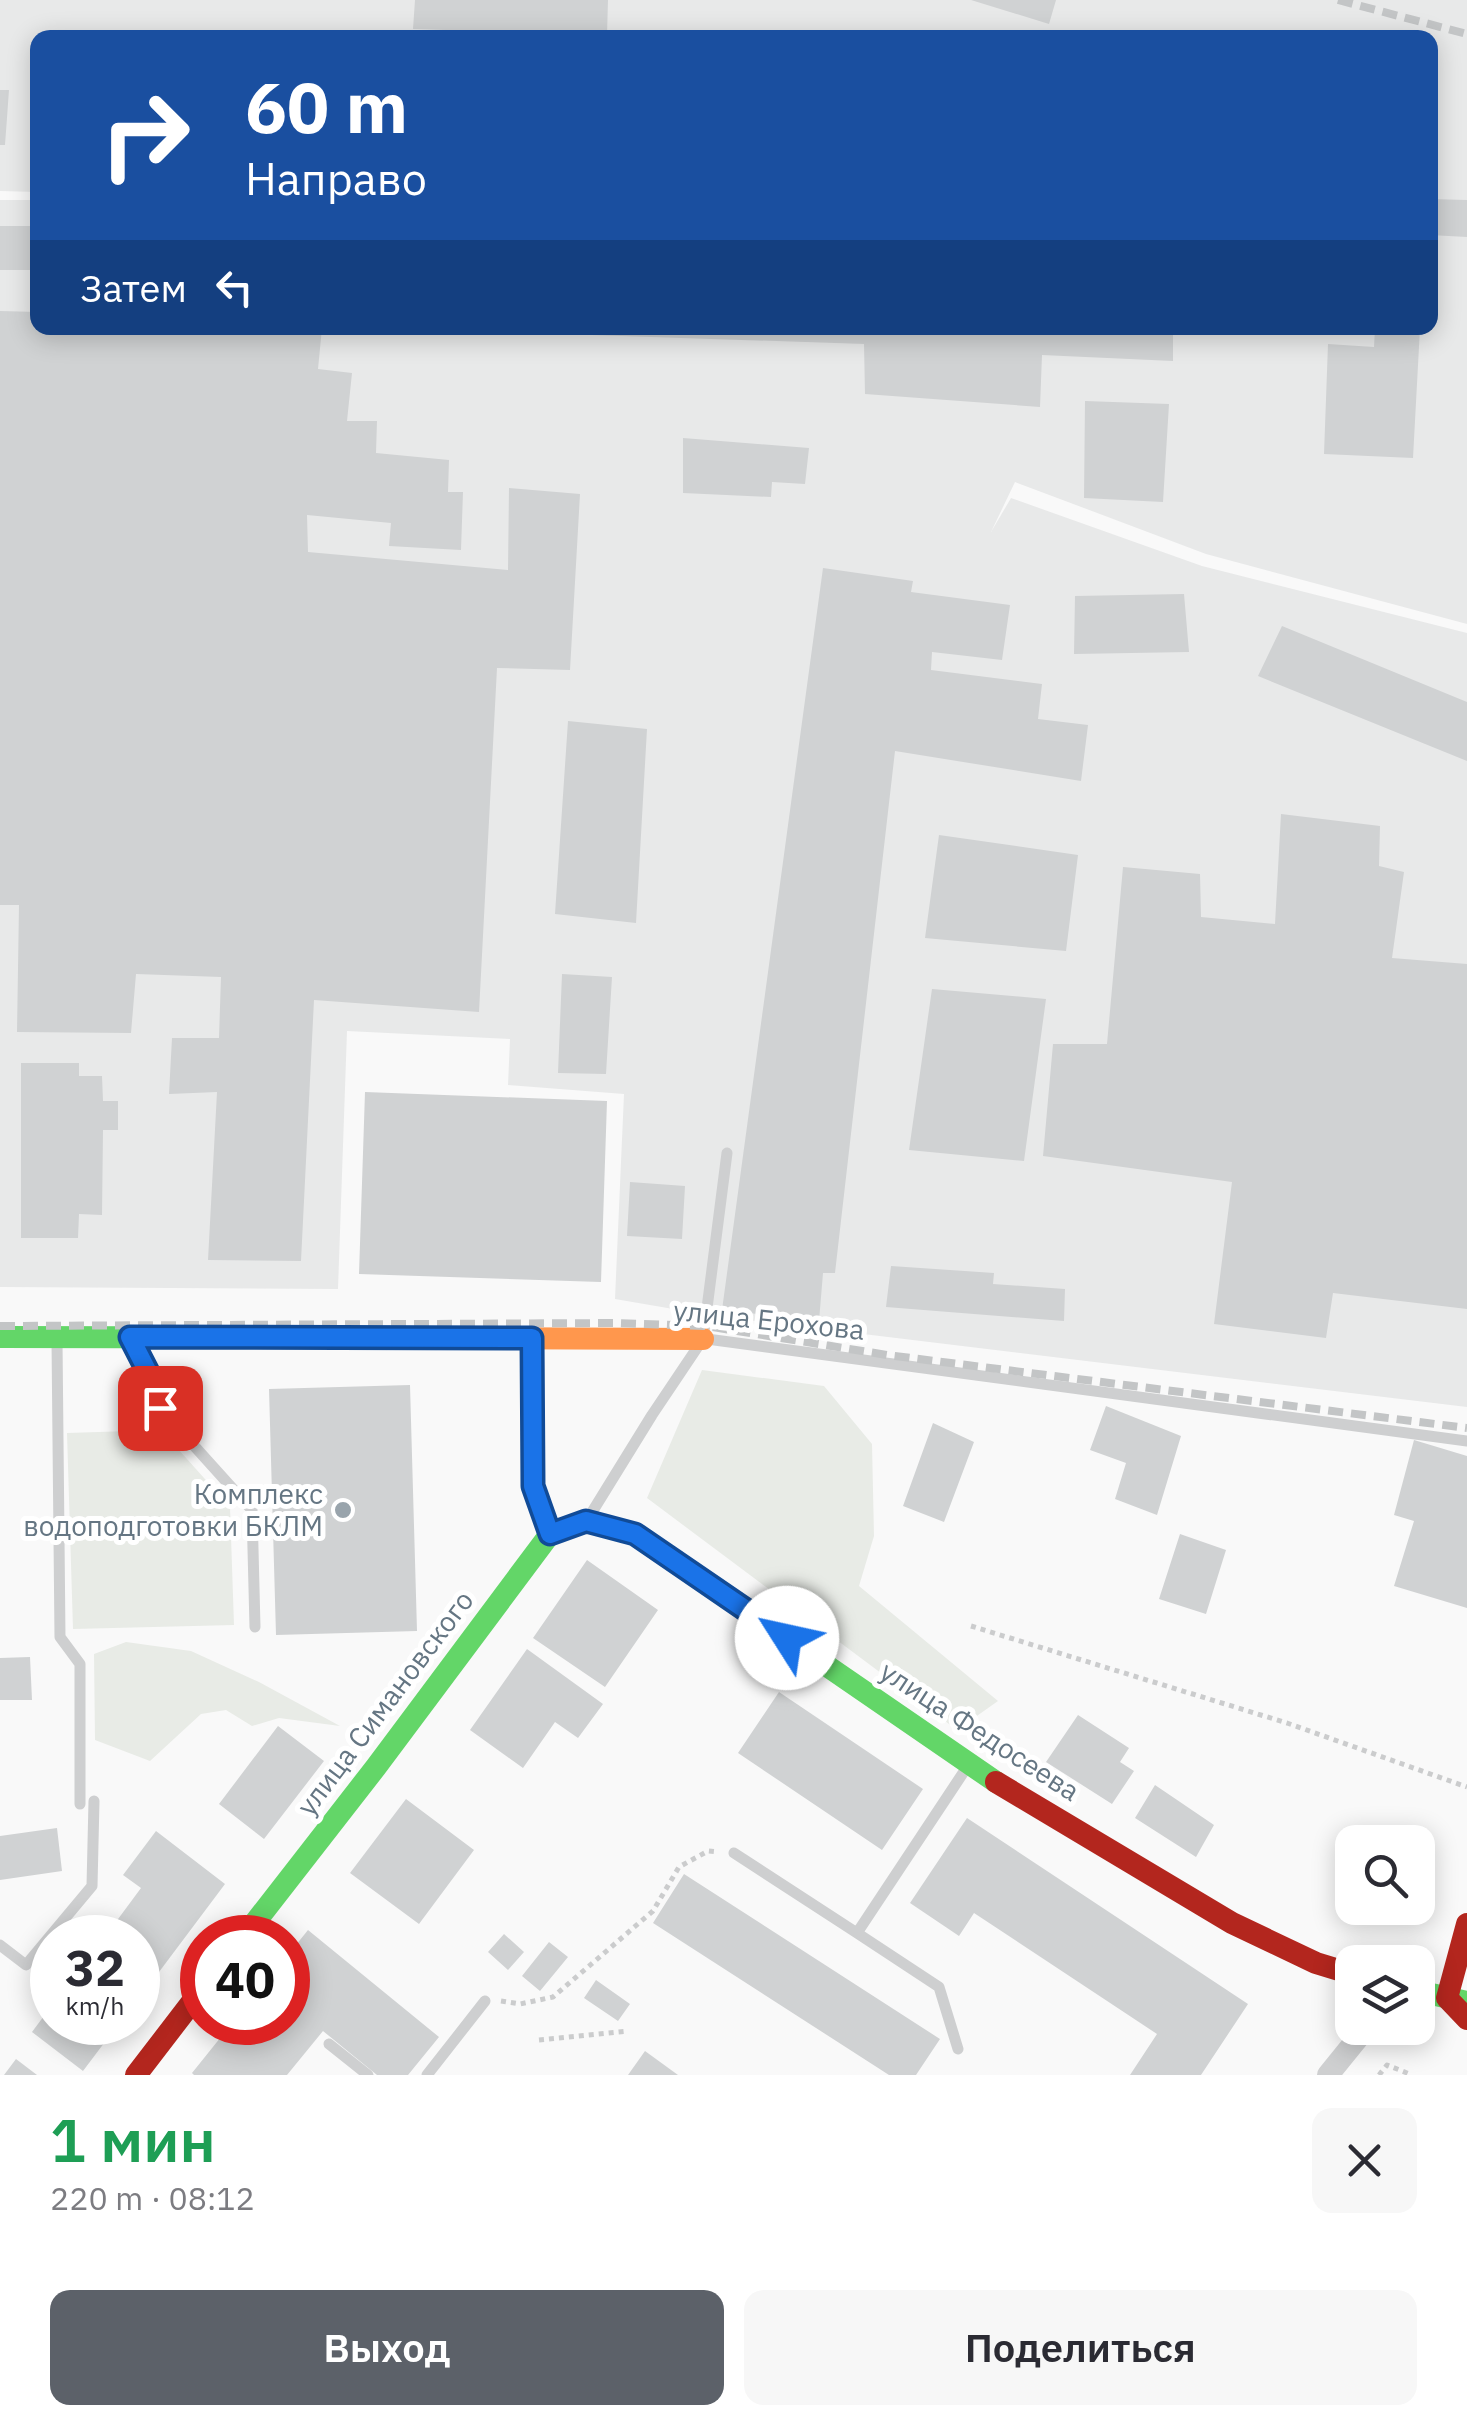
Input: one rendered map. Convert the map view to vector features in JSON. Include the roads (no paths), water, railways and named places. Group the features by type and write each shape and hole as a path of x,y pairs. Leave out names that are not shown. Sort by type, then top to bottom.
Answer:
{"street":[{"name":"улица Ерохова","path":"0,1337 703,1339"},
{"path":"532,1338 533,1486 550,1534 586,1521"},
{"name":"улица Федосеева","path":"586,1521 635,1534 994,1781 1232,1924 1335,1969"},
{"name":"улица Симановского","path":"260,1915 550,1534"},
{"path":"1467,1924 1457,2000 1467,2019"},
{"path":"136,2075 180,2018"},
{"path":"1328,2075 1352,2045"}],"lane":[{"path":"586,1521 703,1339 727,1153"},
{"path":"57,1337 60,1637 80,1664 80,1804"},
{"path":"130,1337 151,1378 160,1408 252,1510 254,1627"},
{"name":"улица Ерохова","path":"703,1339 1467,1440"},
{"path":"857,1933 969,1763"},
{"path":"0,1945 26,1964 92,1886 94,1801"},
{"path":"734,1853 938,1987 958,2048"},
{"path":"427,2075 485,2001"},
{"path":"329,2044 368,2075"}],"railway":[{"path":"1338,0 1467,34"},
{"path":"0,1326 617,1323 706,1326 887,1355 1467,1428"}],"place":[{"name":"Комплекс водоподготовки БКЛМ","path":"343,1510"}]}
